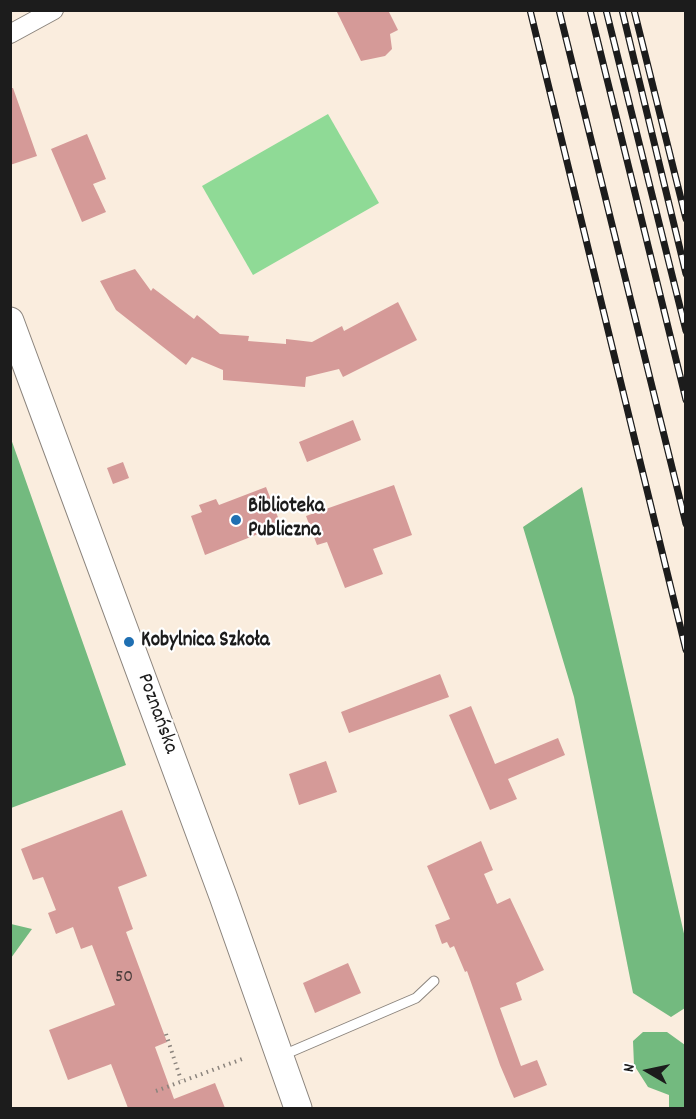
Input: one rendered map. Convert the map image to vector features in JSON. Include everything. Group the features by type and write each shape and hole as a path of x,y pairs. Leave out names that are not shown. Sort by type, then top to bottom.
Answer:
{"main road":[{"name":"Poznańska","path":"10,321 24,372 175,765 298,1108"}],"street":[{"path":"10,34 54,10"}],"lane":[{"path":"279,1056 416,998 434,981"}],"path":[{"path":"165,1034 181,1080"},
{"path":"156,1091 245,1058"}],"green space":[{"path":"328,114 379,203 253,275 202,186"},
{"path":"10,436 126,765 11,808 10,808"},
{"path":"582,487 685,938 685,1008 671,1017 633,993 574,697 523,527"},
{"path":"11,924 32,929 11,958"},
{"path":"643,1032 667,1032 685,1045 685,1108 669,1108 669,1095 648,1087 634,1065 633,1041"}],"building":[{"path":"336,10 388,10 398,30 390,34 392,49 385,56 361,61"},
{"path":"10,88 13,88 37,156 10,165"},
{"path":"87,134 106,179 93,184 106,212 82,222 51,149"},
{"path":"135,269 151,291 153,288 194,319 197,315 220,334 249,336 248,341 286,344 286,339 312,342 342,326 344,331 398,302 417,340 343,377 339,369 306,377 305,387 223,380 223,370 192,357 186,365 116,310 100,281"},
{"path":"353,420 361,440 307,462 299,442"},
{"path":"123,462 129,478 113,484 107,468"},
{"path":"394,485 412,535 373,549 383,574 345,588 327,542 317,545 306,516"},
{"path":"266,487 281,525 205,555 191,516 202,512 199,505 216,499 219,505"},
{"path":"440,674 449,697 349,733 341,712"},
{"path":"471,706 495,764 558,738 565,755 508,779 517,799 490,810 449,715"},
{"path":"326,761 337,792 299,805 289,774"},
{"path":"122,810 147,876 118,887 133,929 126,932 167,1042 155,1047 174,1099 215,1083 225,1108 128,1108 111,1064 68,1080 49,1030 115,1005 92,945 81,949 73,927 56,934 48,913 56,910 43,877 33,880 21,849"},
{"path":"481,841 493,870 484,874 497,904 510,898 544,970 516,983 522,1000 500,1008 521,1066 537,1060 547,1085 514,1098 467,971 465,972 454,946 450,948 447,942 442,944 435,925 450,919 427,866"},
{"path":"348,963 361,993 315,1013 303,983"}],"railway":[{"path":"530,10 686,650"},
{"path":"559,10 686,524"},
{"path":"590,10 686,400"},
{"path":"606,10 686,331"},
{"path":"622,10 686,274"},
{"path":"634,10 686,219"}],"place":[{"name":"Biblioteka Publiczna","path":"236,520"},
{"name":"Kobylnica Szkoła","path":"129,642"}]}
